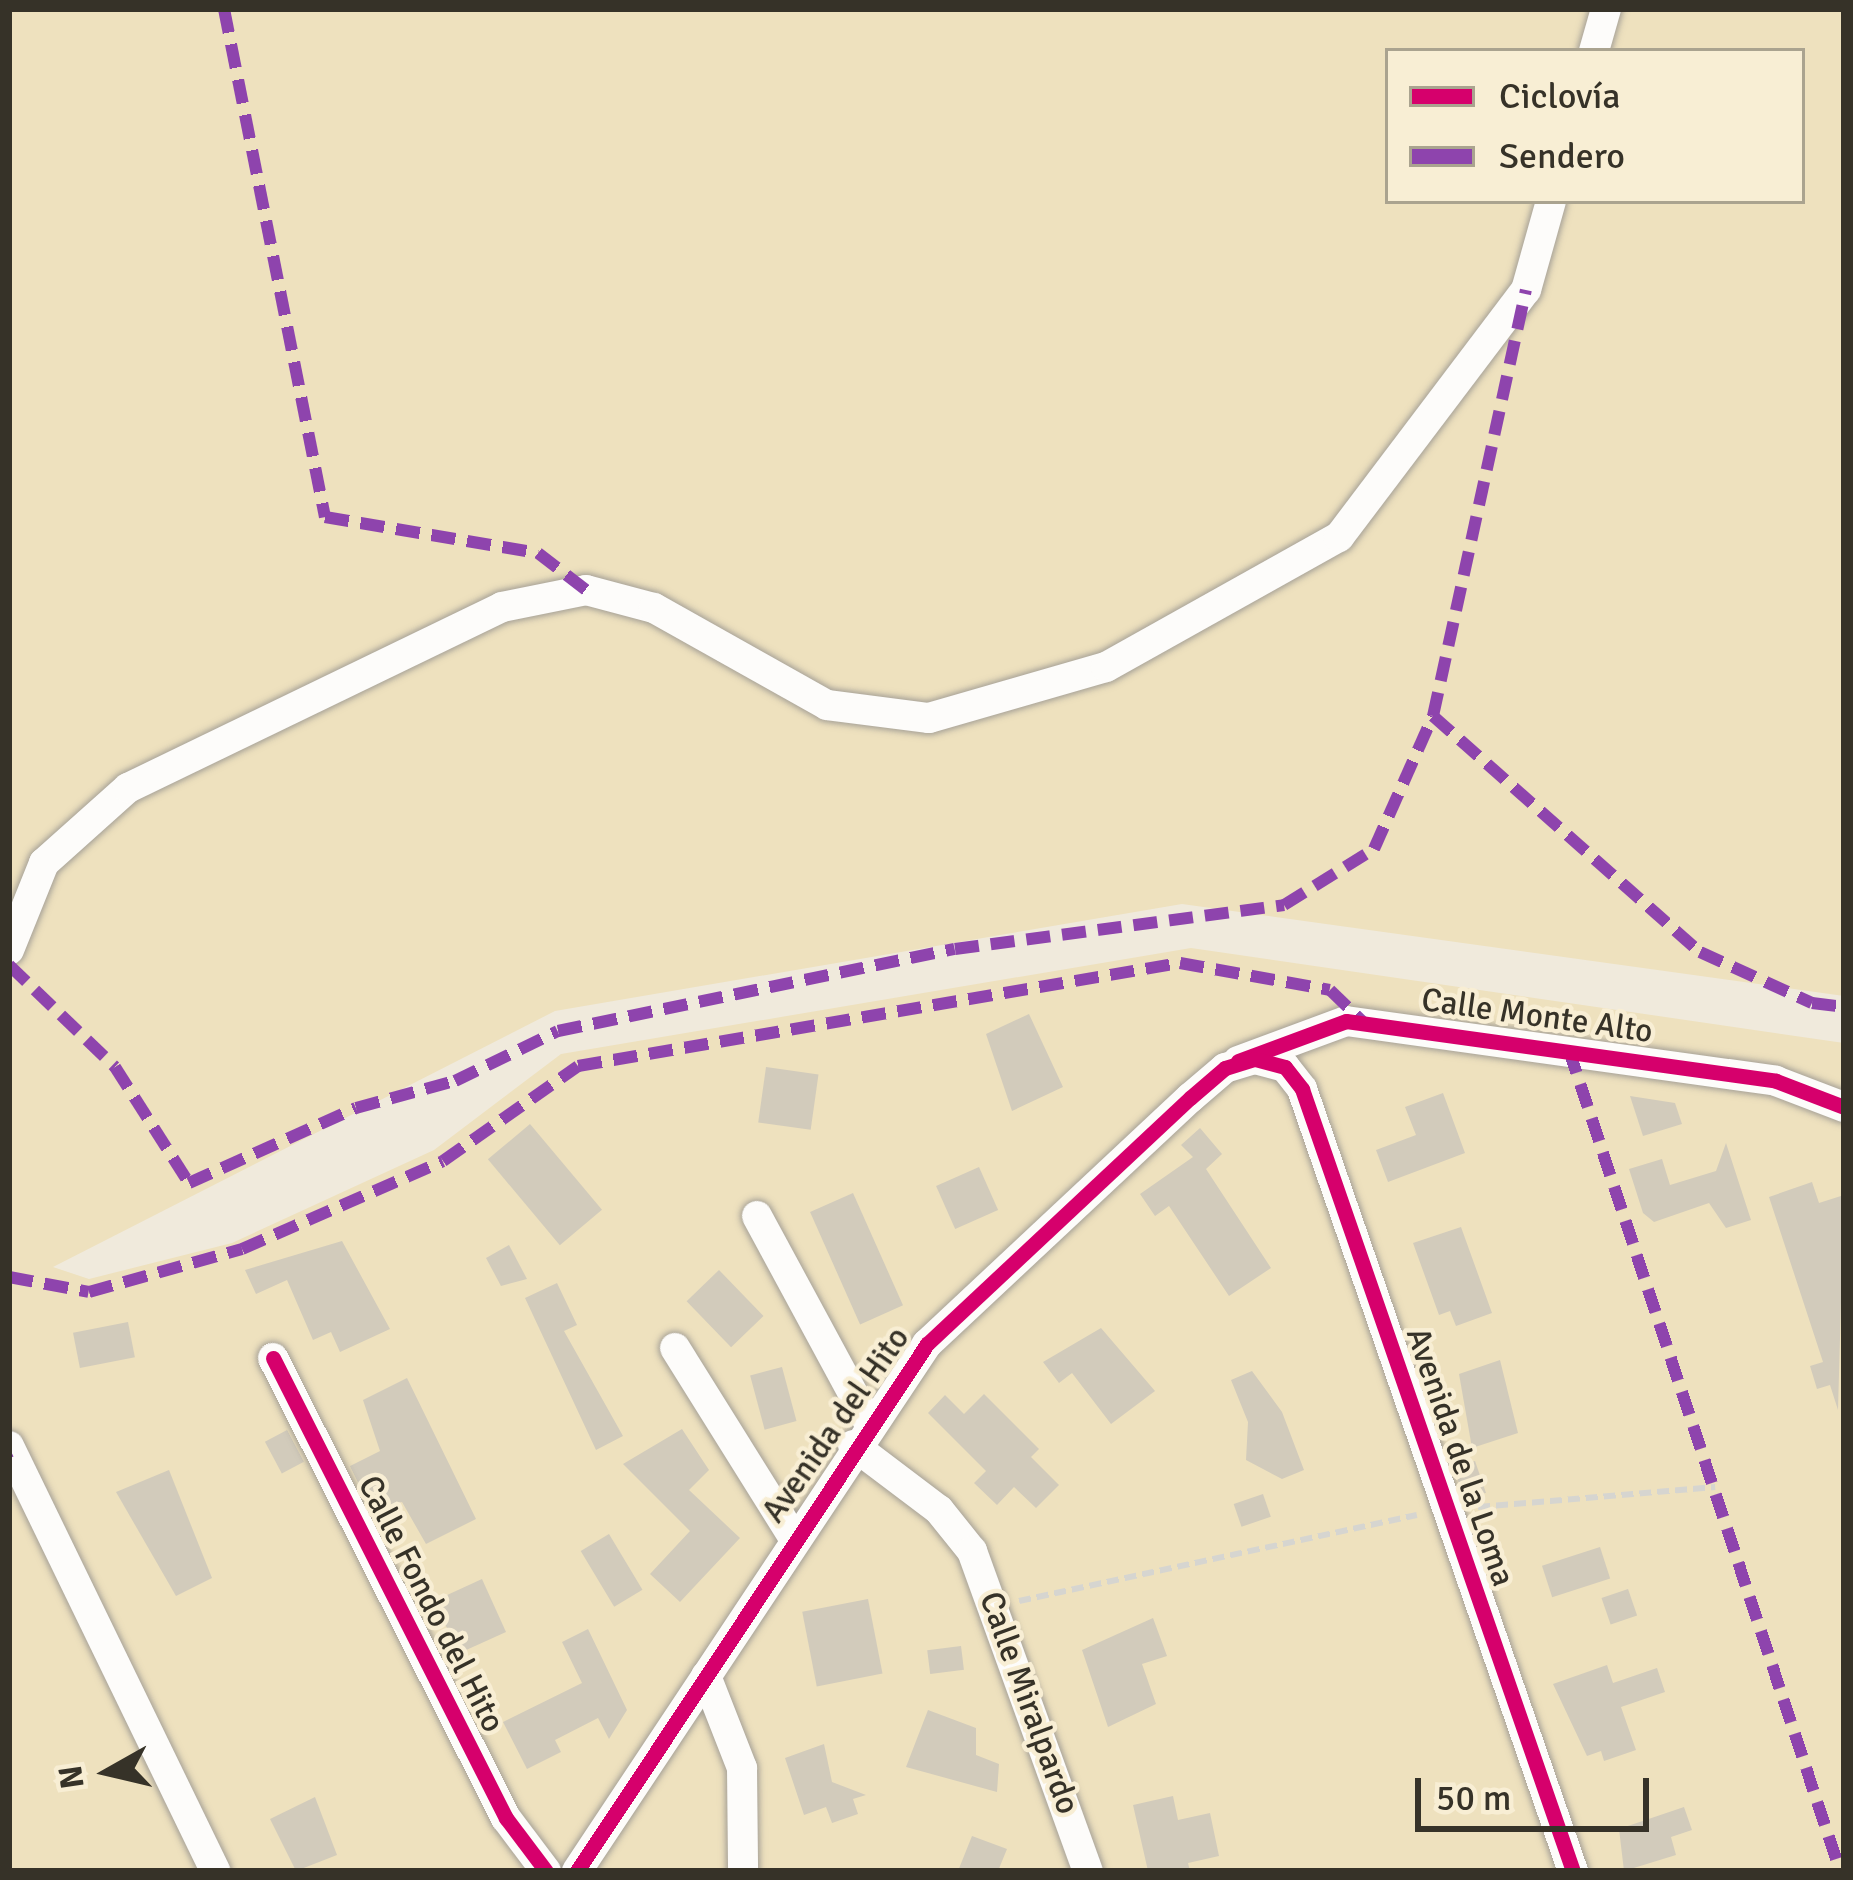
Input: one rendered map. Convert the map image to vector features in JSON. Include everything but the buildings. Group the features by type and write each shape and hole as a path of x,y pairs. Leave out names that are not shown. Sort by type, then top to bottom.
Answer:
{"street":[{"path":"1595,48 1606,9"},
{"path":"9,950 44,863 128,788 502,607 586,590 654,608 827,705 929,718 1106,667 1339,537 1526,290 1550,204"},
{"name":"Calle Monte Alto","path":"1226,1068 1307,1028 1385,1024 1776,1081 1844,1107"},
{"path":"1226,1068 1255,1059 1293,1078 1307,1028"},
{"name":"Avenida del Hito","path":"577,1871 860,1433 927,1344 1226,1068"},
{"name":"Avenida de la Loma","path":"1293,1078 1573,1871"},
{"name":"Avenida del Hito","path":"757,1216 860,1433"},
{"name":"Avenida del Hito","path":"675,1348 793,1537"},
{"name":"Calle Fondo del Hito","path":"274,1358 506,1819 546,1871"},
{"name":"Calle Miralpardo","path":"860,1433 939,1510 998,1605 1088,1871"},
{"path":"9,1446 215,1871"},
{"path":"706,1676 742,1768 742,1871"}],"path":[{"path":"998,1605 1444,1509 1715,1486"}],"shaded area":[{"path":"9,9 1844,9 1844,996 1182,904 555,1011 53,1267 89,1279 232,1243 434,1150 561,1054 1191,948 1844,1043 1844,1871 9,1871"}],"marked path":[{"path":"224,9 325,517 538,553 586,590"},
{"path":"1433,716 1526,290"},
{"path":"9,965 115,1067 189,1183 356,1108 455,1081 558,1031 955,949 1284,905 1374,849 1433,716 1700,952 1812,1003 1844,1007"},
{"path":"9,1277 89,1292 242,1249 443,1161 578,1066 1180,963 1330,990 1363,1022"},
{"path":"1569,1050 1840,1871"}],"cycle path":[{"path":"1238,1061 1346,1021 1776,1081 1844,1107"},
{"path":"577,1871 927,1344 1190,1098 1225,1068 1255,1059 1285,1067 1302,1089 1573,1871"},
{"path":"273,1358 506,1818 546,1871"}]}
